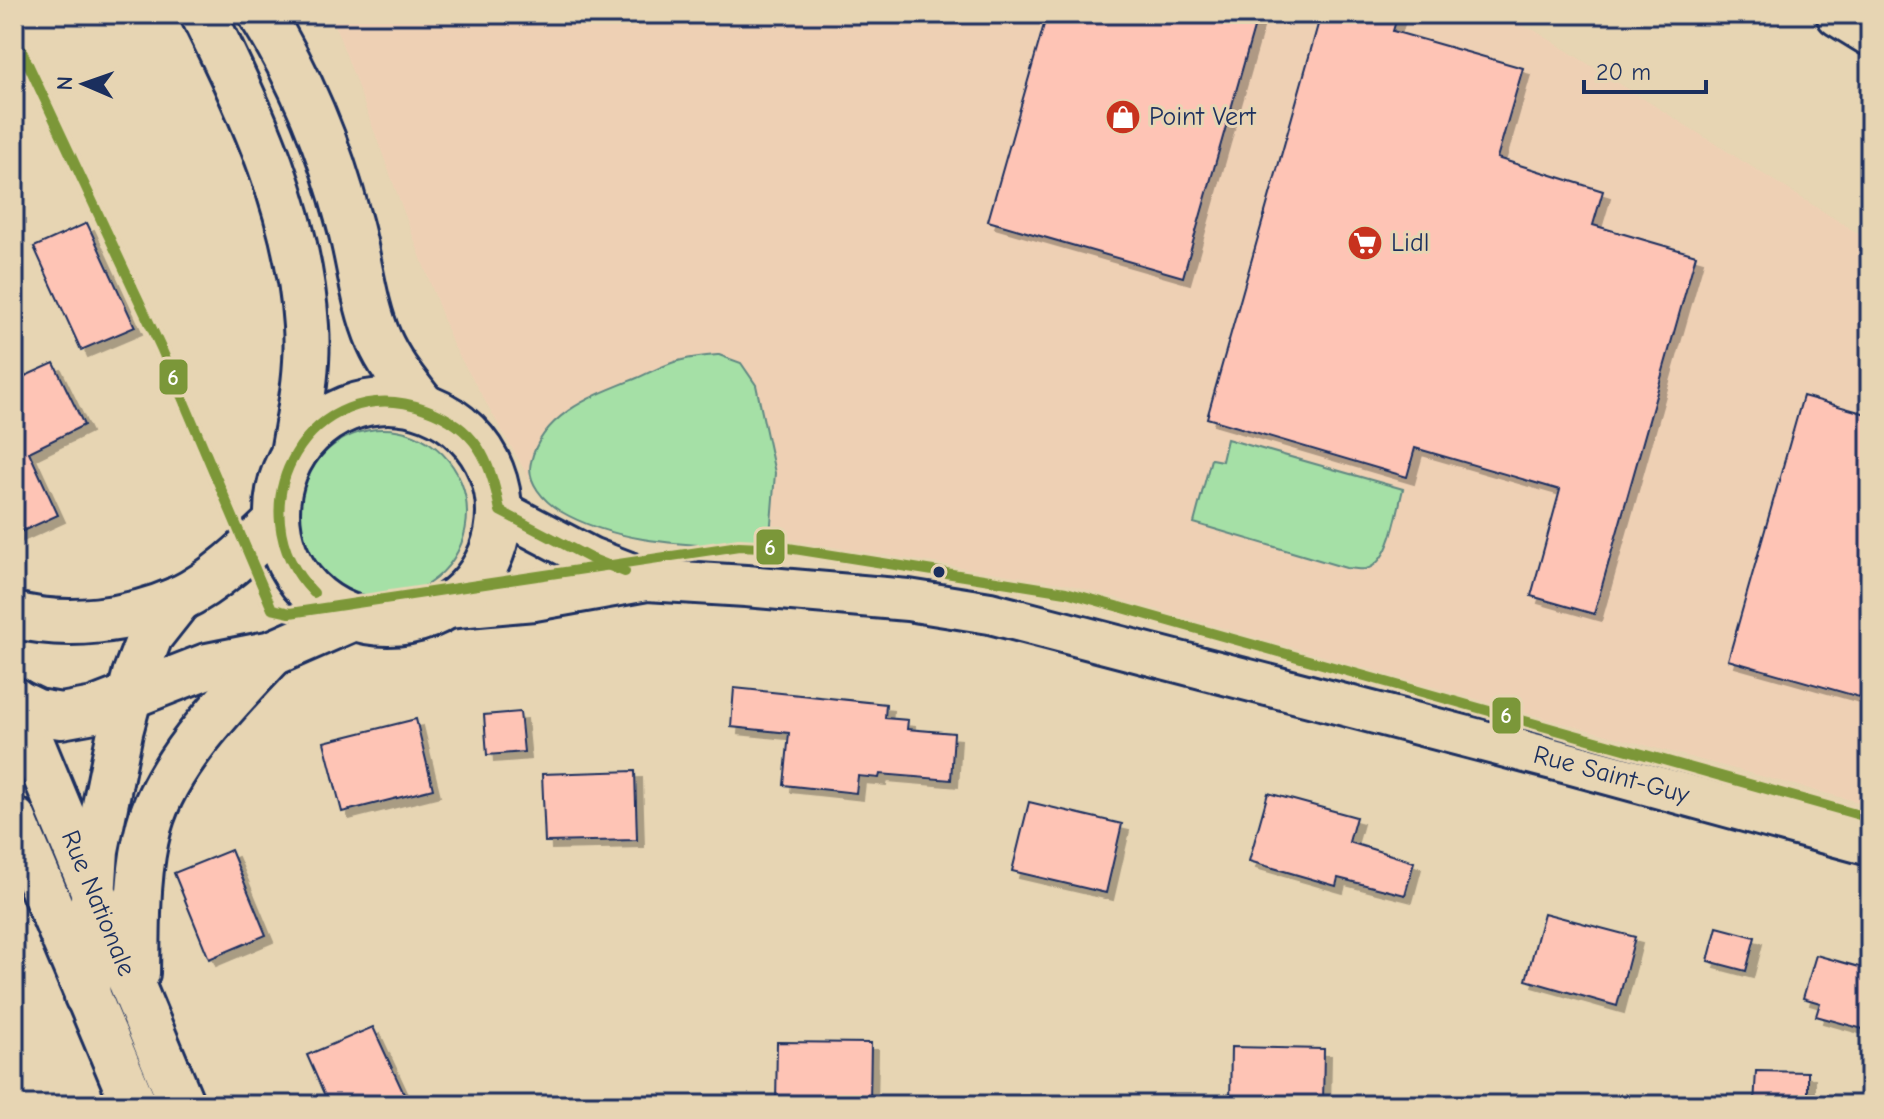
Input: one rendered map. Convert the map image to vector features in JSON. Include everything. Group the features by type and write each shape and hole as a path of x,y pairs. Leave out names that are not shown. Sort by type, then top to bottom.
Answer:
{"main road":[{"path":"203,14 238,83 268,153 294,247 306,328 302,405 293,454 281,487 277,522 285,553 301,581 324,603 353,618 385,624 417,620 446,608 468,589 485,566 496,540 500,511 494,477 479,446 454,422 423,406 394,401 365,403 337,413 312,430 293,454"},
{"path":"261,14 280,45 323,138 349,223 367,306 379,341 395,371 423,406"},
{"path":"1839,14 1870,33"},
{"path":"14,615 80,623 115,618 180,598 233,563 277,522"},
{"path":"87,996 92,885 103,812 130,696 150,636 180,598"},
{"path":"14,701 37,712 61,716 94,710 207,666 273,653 315,632 353,618"},
{"path":"136,992 142,856 161,794 222,707 273,653"},
{"name":"Rue Nationale","path":"14,701 182,1105"},
{"name":"Rue Nationale","path":"14,820 134,1105"}],"street":[{"name":"Rue Saint-Guy","path":"500,511 590,558 647,580"},
{"name":"Rue Saint-Guy","path":"446,608 534,600 647,580 908,600 990,613 1870,845"}],"shaded area":[{"path":"331,14 1484,14 1534,30 1870,241 1870,805 1058,589 769,549 609,533 579,521 556,509 537,492 453,345"}],"green space":[{"path":"719,355 741,363 756,385 775,473 769,549 635,538 584,523 560,511 538,490 531,477 531,462 537,445 558,418 588,399 665,365"},
{"path":"383,429 415,435 442,454 461,481 467,513 461,545 442,572 415,591 383,597 351,591 324,572 305,545 299,513 305,481 324,454 351,435"},
{"path":"1227,439 1403,489 1392,535 1375,565 1366,569 1346,568 1194,523 1211,459 1222,461"}],"building":[{"name":"Point Vert","path":"1047,14 1258,14 1183,277 988,221"},
{"path":"1321,14 1398,14 1393,31 1523,68 1497,158 1603,191 1593,225 1696,255 1594,614 1531,596 1560,490 1415,448 1407,477 1207,418"},
{"path":"87,223 135,327 81,350 34,247"},
{"path":"54,363 84,425 29,452 58,515 14,535 14,381"},
{"path":"1803,396 1870,415 1870,700 1728,660"},
{"path":"734,688 886,704 885,718 908,720 907,729 954,733 951,780 880,774 879,778 858,776 856,793 784,785 789,733 731,727"},
{"path":"520,712 524,752 487,755 484,715"},
{"path":"416,719 433,789 342,812 324,742"},
{"path":"635,771 637,840 545,842 542,774"},
{"path":"1268,793 1356,817 1349,842 1414,862 1405,895 1338,878 1336,886 1249,861"},
{"path":"1029,802 1122,824 1106,893 1012,871"},
{"path":"231,850 266,935 209,959 174,873"},
{"path":"1544,913 1635,937 1617,1006 1526,980"},
{"path":"1717,927 1755,937 1746,971 1708,961"},
{"path":"1816,955 1870,970 1870,1031 1816,1016 1820,1003 1803,998"},
{"path":"373,1027 409,1105 329,1105 307,1055"},
{"path":"777,1042 871,1043 870,1105 776,1105"},
{"path":"1231,1047 1324,1049 1323,1105 1230,1105"},
{"path":"1756,1071 1808,1072 1808,1105 1754,1105"}],"transit line":[{"name":"6","path":"14,34 162,350 272,609 290,613 739,546 788,548 1066,592 1870,818"},
{"name":"6","path":"314,593 290,559 280,523 282,487 296,454 318,427 348,408 384,402 425,409 457,425 469,436 486,461 500,511 590,558 625,572"}],"place":[{"name":"Point Vert","path":"1123,117"},
{"name":"Lidl","path":"1365,243"}]}
